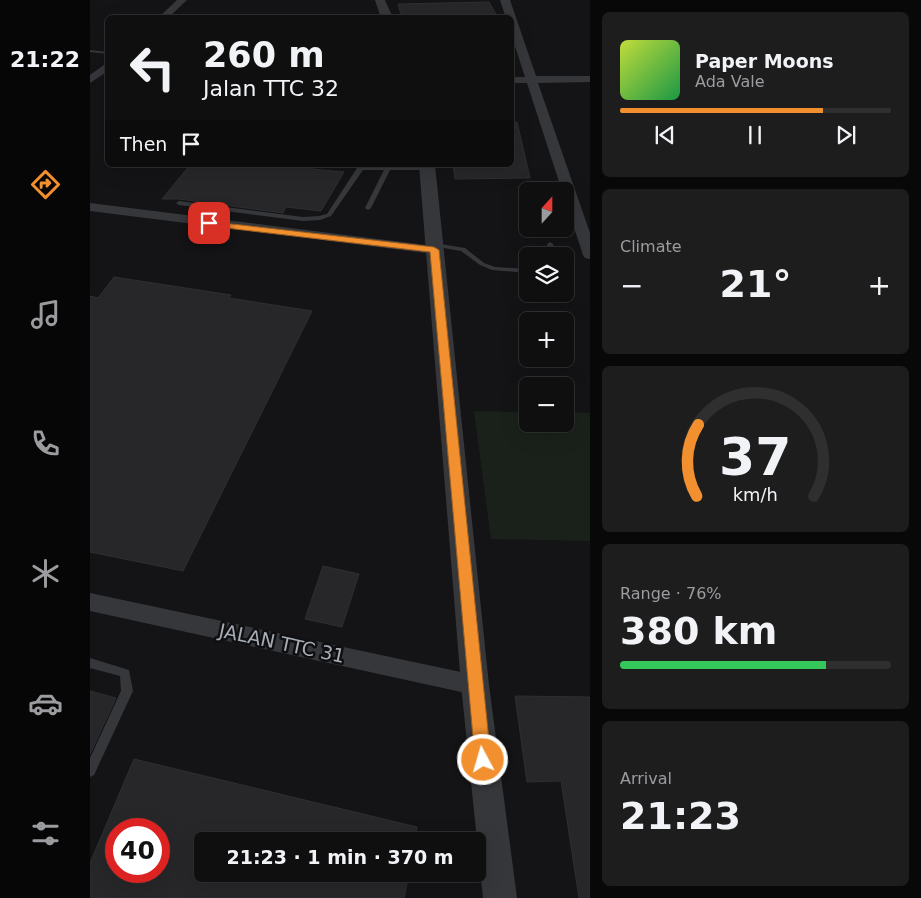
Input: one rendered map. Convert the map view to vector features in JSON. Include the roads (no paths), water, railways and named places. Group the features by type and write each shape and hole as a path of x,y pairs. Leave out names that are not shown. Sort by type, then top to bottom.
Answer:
{"street":[{"path":"165,15 182,0"},
{"path":"380,0 386,15"},
{"path":"505,0 510,15"},
{"path":"514,27 590,254"},
{"path":"91,78 105,67"},
{"path":"514,80 590,79"},
{"path":"427,167 475,685 500,898"},
{"path":"90,208 434,247"},
{"name":"JALAN TTC 31","path":"90,602 475,685"}],"lane":[{"path":"90,51 105,53"},
{"path":"179,203 303,219 320,218 329,215 362,167 387,170 427,167"},
{"path":"368,208 387,170"},
{"path":"434,247 463,249 482,264 494,269 519,270"},
{"path":"90,663 125,673 127,681 126,691 90,770"}]}
